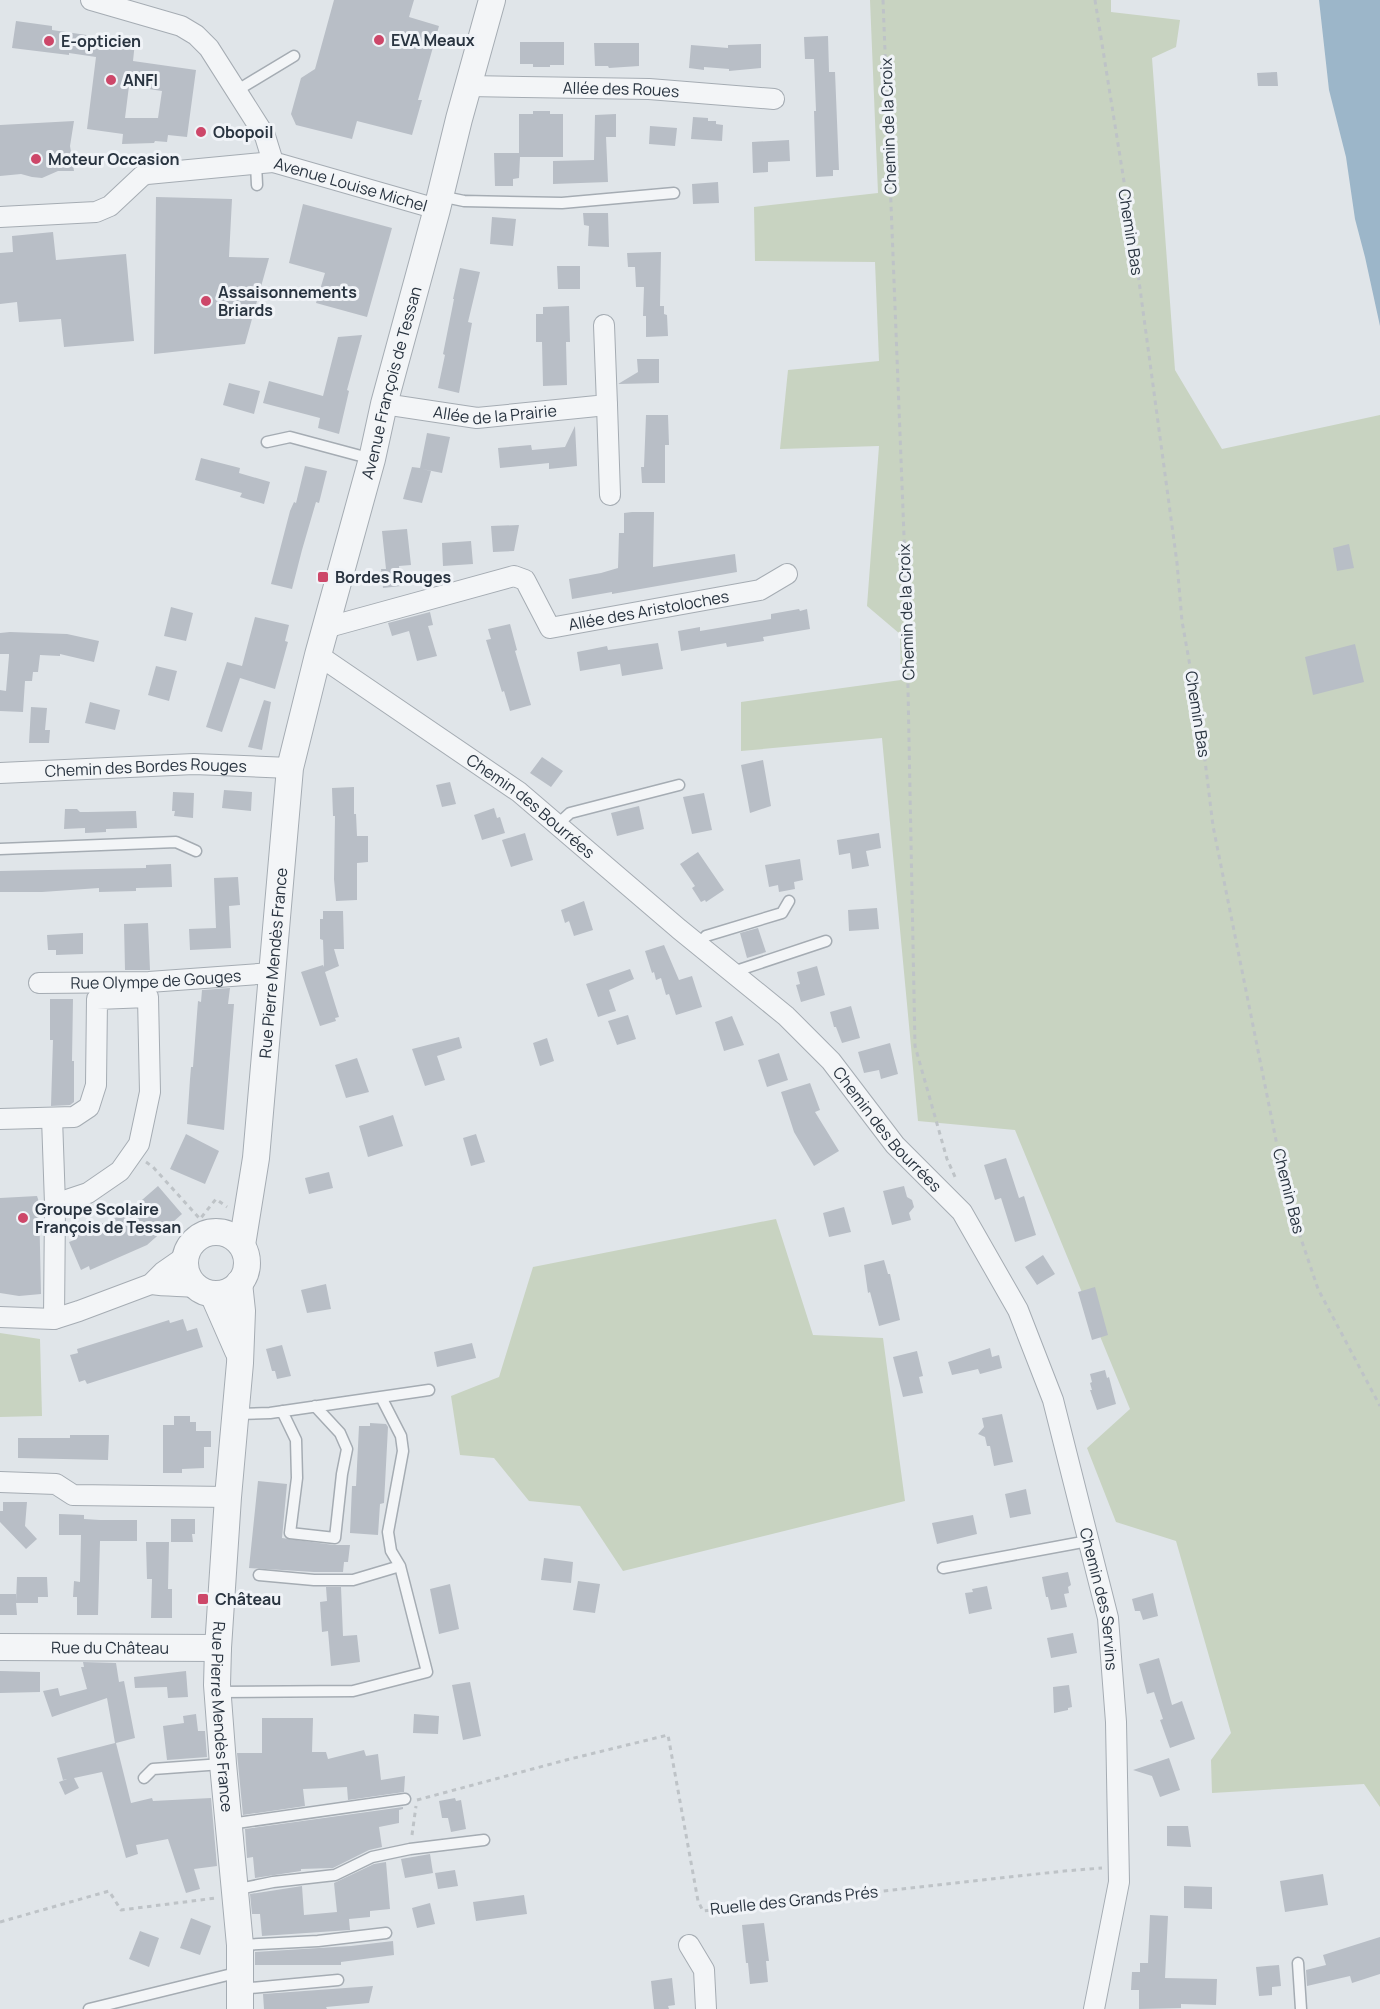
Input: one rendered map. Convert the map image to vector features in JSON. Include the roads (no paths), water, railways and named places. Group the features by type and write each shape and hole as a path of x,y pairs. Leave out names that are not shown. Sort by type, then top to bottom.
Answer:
{"street":[{"name":"Avenue Louise Michel","path":"91,0 181,26 196,35 209,48 265,136 264,163 349,191 438,203"},
{"name":"Avenue François de Tessan","path":"290,768 318,654 372,459 384,404 492,0"},
{"name":"Allée des Roues","path":"468,86 649,89 774,99"},
{"path":"3,214 96,212 110,206 147,174 264,163"},
{"path":"604,325 610,495"},
{"name":"Allée de la Prairie","path":"384,404 477,418 607,405"},
{"name":"Allée des Aristoloches","path":"325,628 514,576 525,580 550,628 760,590 787,574"},
{"name":"Chemin des Bourrées","path":"318,654 519,792 786,1016 831,1061 895,1144 962,1212"},
{"name":"Chemin des Bordes Rouges","path":"0,772 194,764 290,768"},
{"name":"Rue Pierre Mendès France","path":"242,1245 256,1158 290,768"},
{"name":"Rue Olympe de Gouges","path":"39,982 149,982 272,973"},
{"name":"Rue Olympe de Gouges","path":"52,1118 74,1117 89,1107 96,1085 97,999 148,997 150,1092 139,1144 120,1171 88,1193 55,1203"},
{"path":"0,1119 52,1118 55,1203 54,1319"},
{"name":"Rue Pierre Mendès France","path":"214,1232 231,1209 256,1158"},
{"name":"Chemin des Servins","path":"962,1212 1018,1310 1053,1400 1108,1618 1116,1722 1119,1882 1094,2009"},
{"path":"0,1317 54,1319 151,1284 163,1272 186,1256 193,1242 206,1234 214,1232 230,1235 242,1245 246,1255 245,1275 232,1290 223,1293 187,1286 168,1287 151,1284"},
{"path":"186,1256 187,1273 205,1290"},
{"name":"Rue Pierre Mendès France","path":"240,1283 242,1311 240,1354 218,1648 218,1692 223,1764 240,1945 240,1990"},
{"name":"Rue Pierre Mendès France","path":"205,1290 240,1354"},
{"path":"0,1482 56,1484 73,1495 228,1497"},
{"name":"Rue du Château","path":"0,1647 218,1648"},
{"path":"688,1945 704,1970 706,2009"}],"lane":[{"path":"236,91 294,56"},
{"path":"257,185 264,163"},
{"path":"438,203 464,201 562,203 674,193"},
{"path":"267,442 290,437 372,459"},
{"path":"557,825 570,813 680,785"},
{"path":"0,849 176,842 196,851"},
{"path":"699,945 706,936 782,914 789,901"},
{"path":"733,972 826,941"},
{"path":"236,1414 282,1411 429,1390"},
{"path":"218,1692 352,1691 427,1672 400,1566 391,1551 388,1532 404,1451 401,1436 381,1396"},
{"path":"282,1411 296,1440 297,1478 290,1533 335,1538 347,1449 340,1433 315,1406"},
{"path":"943,1568 1088,1540"},
{"path":"259,1575 314,1580 353,1580 400,1566"},
{"path":"144,1778 153,1769 223,1764"},
{"path":"228,1824 405,1798"},
{"path":"234,1890 273,1882 335,1875 372,1857 410,1849 484,1840"},
{"path":"240,1945 318,1941 386,1933"},
{"path":"1298,1963 1301,2009"},
{"path":"89,2009 338,1980"}],"water":[{"path":"1319,0 1380,0 1380,326 1355,219 1346,157 1329,90"}],"place":[{"name":"EVA Meaux","path":"379,40"},
{"name":"E-opticien","path":"49,41"},
{"name":"ANFI","path":"111,80"},
{"name":"Obopoil","path":"201,132"},
{"name":"Moteur Occasion","path":"36,159"},
{"name":"Assaisonnements Briards","path":"206,301"},
{"name":"Bordes Rouges","path":"323,577"},
{"name":"Groupe Scolaire François de Tessan","path":"23,1218"},
{"name":"Château","path":"203,1599"}]}
